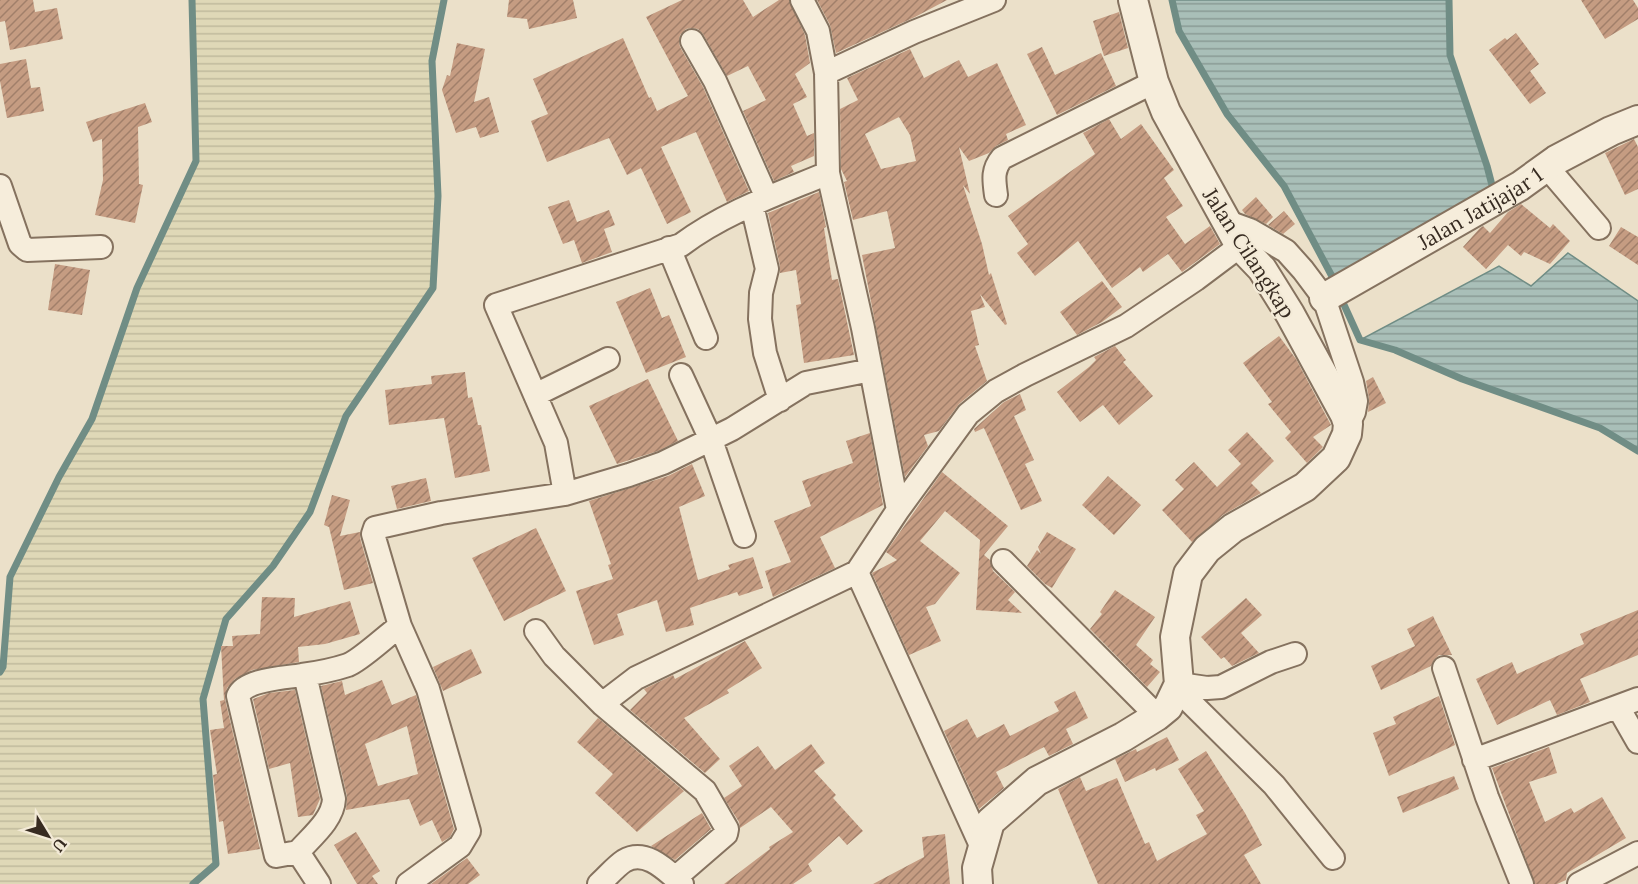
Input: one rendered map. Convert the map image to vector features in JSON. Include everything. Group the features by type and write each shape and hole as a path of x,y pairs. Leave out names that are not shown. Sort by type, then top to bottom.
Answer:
{"street":[{"path":"802,0 818,31 826,73 828,172 871,370 898,510"},
{"path":"826,73 914,32 994,0"},
{"name":"Jalan Cilangkap","path":"1133,0 1154,82 1166,112 1240,246 1262,269 1290,314 1345,415 1347,429"},
{"path":"693,40 715,81 760,201 767,269 761,293 760,319 765,353 780,400"},
{"path":"996,195 993,179 995,167 1002,158 1154,82"},
{"name":"Jalan Jatijajar 1","path":"1334,292 1520,186 1547,167 1611,131 1638,120"},
{"path":"1547,167 1599,228"},
{"path":"565,494 556,443 496,304 681,245 699,232 760,201 828,172"},
{"path":"0,186 20,244 27,250 101,248"},
{"path":"978,884 976,868 990,822 1037,781 1123,737 1158,716 1168,707 1178,686 1175,637 1188,574 1207,549 1233,528 1305,487 1336,458 1354,412 1356,401 1334,292 1304,270 1286,251 1250,230 1225,221"},
{"path":"602,704 636,678 857,572 898,510 968,414 996,391 1126,326 1240,246"},
{"path":"669,248 706,338"},
{"path":"535,394 608,359"},
{"path":"408,884 460,846 469,831 428,689 400,626 373,534 375,528 441,513 565,494 663,464 711,440 806,383 871,370"},
{"path":"681,375 711,440 744,536"},
{"path":"1003,561 1158,716"},
{"path":"857,572 983,850"},
{"path":"305,675 334,806 326,820 298,852 276,856 238,696 241,689 265,681 305,675 350,664 400,626"},
{"path":"536,631 554,656 602,704 705,791 727,829 726,834 679,881 659,864 639,856 624,861 599,884"},
{"path":"1178,686 1221,687 1271,662 1295,654"},
{"path":"1444,668 1474,760 1522,884"},
{"path":"1178,686 1274,785 1333,858"},
{"path":"1474,760 1628,703 1638,742"},
{"path":"298,852 319,884"},
{"path":"1579,884 1638,853"}],"shaded area":[{"path":"192,0 444,0 432,61 438,196 433,288 346,416 310,512 273,566 226,619 203,699 216,864 193,884 0,884 0,672 3,667 10,577 59,477 92,419 137,287 196,161"}],"water":[{"path":"1172,0 1449,0 1450,55 1493,189 1334,278 1284,186 1227,114 1179,31"},
{"path":"1568,253 1638,301 1638,451 1600,428 1462,379 1395,350 1360,340 1499,266 1531,286"}],"building":[{"path":"0,0 33,0 35,12 57,8 63,39 10,50 5,21 0,22"},
{"path":"509,0 573,0 577,18 529,29 527,19 507,17"},
{"path":"682,0 743,0 753,17 779,0 789,0 805,35 810,63 795,74 807,97 793,104 807,136 814,133 814,156 791,166 794,172 774,181 743,111 766,100 748,66 727,76 703,34 698,29 686,29 680,35 680,47 703,87 749,191 727,202 696,132 661,147 691,212 667,224 641,168 627,175 609,138 547,162 531,121 548,114 533,79 623,38 657,111 688,96 646,17"},
{"path":"817,0 947,0 836,53 830,25"},
{"path":"1581,0 1633,0 1638,8 1638,19 1605,39"},
{"path":"1119,12 1128,48 1104,56 1093,21"},
{"path":"1516,33 1539,64 1530,71 1546,93 1530,104 1489,50"},
{"path":"457,43 485,49 474,102 489,97 499,132 480,138 476,127 456,133 442,90 447,75 450,76"},
{"path":"1042,47 1055,75 1101,53 1116,86 1057,115 1027,54"},
{"path":"910,49 924,78 959,60 968,77 997,63 1026,125 1006,134 1008,140 996,146 989,153 969,161 959,147 970,194 963,185 982,244 989,275 991,273 1007,324 1005,325 980,294 985,307 971,311 979,345 975,346 987,381 959,404 939,431 924,435 928,446 905,477 862,255 895,248 887,211 853,220 844,182 847,181 841,169 840,109 858,100 847,78","holes":["899,117 910,135 916,161 881,169 865,134"]},
{"path":"26,59 31,88 40,87 44,111 7,118 0,81 0,64"},
{"path":"145,103 152,122 138,127 139,184 143,185 135,223 95,215 103,180 102,139 93,142 86,122"},
{"path":"1109,119 1121,139 1141,124 1174,170 1164,178 1183,206 1166,217 1185,244 1210,226 1220,244 1182,272 1168,254 1143,272 1140,267 1112,288 1078,241 1035,276 1017,253 1028,244 1008,216 1095,154 1083,133"},
{"path":"1634,139 1638,147 1638,189 1625,195 1605,153"},
{"path":"819,192 826,227 824,228 832,280 838,279 854,355 804,363 796,305 801,304 796,270 780,273 768,213"},
{"path":"1256,197 1273,217 1266,224 1245,214 1242,210"},
{"path":"569,200 577,222 609,210 615,225 604,229 612,252 582,263 574,240 563,244 548,207"},
{"path":"1521,204 1550,228 1553,224 1570,241 1550,264 1524,252 1521,256 1508,245 1486,269 1463,247 1480,228 1483,226 1490,233 1508,212"},
{"path":"1284,211 1295,224 1283,234 1268,225"},
{"path":"1621,227 1638,237 1638,265 1609,246"},
{"path":"55,264 90,270 82,315 48,310"},
{"path":"1102,281 1122,307 1102,322 1077,335 1060,312"},
{"path":"650,288 662,318 669,315 686,357 646,373 616,302"},
{"path":"1279,336 1296,359 1331,425 1313,437 1323,447 1307,463 1285,438 1291,432 1268,404 1272,402 1243,363"},
{"path":"1115,346 1126,360 1123,362 1153,396 1119,425 1103,405 1080,422 1057,392 1089,367 1096,360 1094,357"},
{"path":"465,372 468,398 472,397 478,425 481,425 490,471 455,478 444,418 389,425 385,390 432,384 431,376"},
{"path":"1373,377 1386,403 1368,412 1369,399 1366,381"},
{"path":"648,379 678,441 658,451 617,464 589,406"},
{"path":"1020,394 1026,410 1014,416 1034,460 1025,464 1042,501 1021,510 984,428 975,432 974,429 1004,402"},
{"path":"1247,432 1274,461 1251,483 1261,493 1223,515 1192,542 1162,510 1184,489 1175,480 1194,462 1217,487 1241,464 1228,450"},
{"path":"870,433 883,505 820,537 835,568 773,597 765,571 791,562 774,521 811,506 802,481 853,463 846,441"},
{"path":"692,464 705,496 679,507 698,580 730,569 728,565 753,557 763,588 739,596 737,592 690,608 694,625 666,632 657,600 617,614 624,635 594,645 576,591 613,579 608,565 611,564 589,501 668,476"},
{"path":"942,472 1008,526 984,555 990,560 993,571 1015,592 1008,600 1022,613 976,610 980,540 945,511 920,541 960,573 935,604 926,607 941,641 909,655 872,573 897,560 886,552"},
{"path":"1108,476 1141,505 1114,535 1082,505"},
{"path":"426,478 431,501 397,509 391,486"},
{"path":"332,495 350,500 340,536 360,532 373,583 344,590 329,527 324,525"},
{"path":"536,528 566,591 504,621 472,558"},
{"path":"1047,532 1076,549 1052,588 1027,566 1037,550 1041,554 1038,547"},
{"path":"1115,590 1155,617 1136,645 1153,660 1150,664 1160,672 1147,687 1090,629 1102,614 1100,612"},
{"path":"262,597 295,598 294,617 350,601 360,634 325,644 298,647 299,662 252,670 235,679 227,688 225,699 260,849 228,854 223,821 219,822 213,775 217,774 210,730 224,728 220,701 224,700 221,646 233,646 232,636 260,634"},
{"path":"1246,598 1262,615 1241,633 1259,653 1232,666 1224,657 1221,659 1201,637"},
{"path":"1638,610 1638,655 1580,679 1590,702 1557,715 1550,700 1497,725 1476,679 1512,662 1517,674 1584,644 1580,634"},
{"path":"1433,616 1452,655 1439,655 1431,666 1381,690 1371,666 1415,646 1407,629"},
{"path":"745,641 762,668 727,690 729,693 684,718 720,759 705,773 630,710 647,693 644,689 673,675 675,679"},
{"path":"471,649 482,673 443,691 433,667"},
{"path":"382,680 392,705 416,695 454,829 450,837 442,842 432,820 420,826 409,799 346,810 347,796 321,686 342,681 345,695","holes":["407,726 418,774 378,786 365,744"]},
{"path":"295,690 320,799 313,815 298,817 290,763 269,769 253,699 269,693"},
{"path":"1075,691 1088,718 1066,729 1073,744 1049,756 1044,747 996,772 1004,788 979,809 944,731 967,719 977,738 1004,724 1010,736 1059,711 1054,702"},
{"path":"1439,696 1455,745 1389,776 1373,733 1396,724 1393,717"},
{"path":"598,718 684,791 637,832 595,793 613,774 577,742"},
{"path":"1167,737 1179,760 1125,782 1115,759 1136,749 1137,752"},
{"path":"811,744 825,763 814,771 836,795 833,798 863,831 847,845 839,836 808,864 812,871 793,884 724,884 770,849 769,847 793,832 771,807 740,828 739,822 724,798 742,786 729,766 758,746 775,770"},
{"path":"1549,747 1557,773 1529,782 1545,822 1571,808 1574,813 1602,797 1626,838 1567,873 1566,880 1557,884 1535,884 1492,768"},
{"path":"1206,751 1262,845 1244,855 1261,884 1098,884 1058,789 1080,777 1086,791 1117,778 1145,844 1149,842 1157,861 1207,834 1196,815 1204,811 1178,769"},
{"path":"1454,776 1459,789 1403,813 1397,797"},
{"path":"702,813 711,829 675,860 651,846"},
{"path":"356,832 380,871 372,876 378,884 357,884 334,845"},
{"path":"945,834 950,884 873,884 924,857 922,837"},
{"path":"467,858 480,875 468,884 431,884"}],"waterway":[{"path":"0,672 3,667 10,577 59,477 92,419 137,288 196,161 192,0"},
{"path":"193,884 216,864 203,699 226,619 273,566 310,512 346,416 433,288 438,196 432,61 444,0"},
{"path":"1172,0 1179,31 1227,114 1284,186 1335,282"},
{"path":"1449,0 1450,55 1487,166 1493,189 1490,191"},
{"path":"1340,296 1360,340 1395,350 1462,379 1600,428 1638,451"}]}
